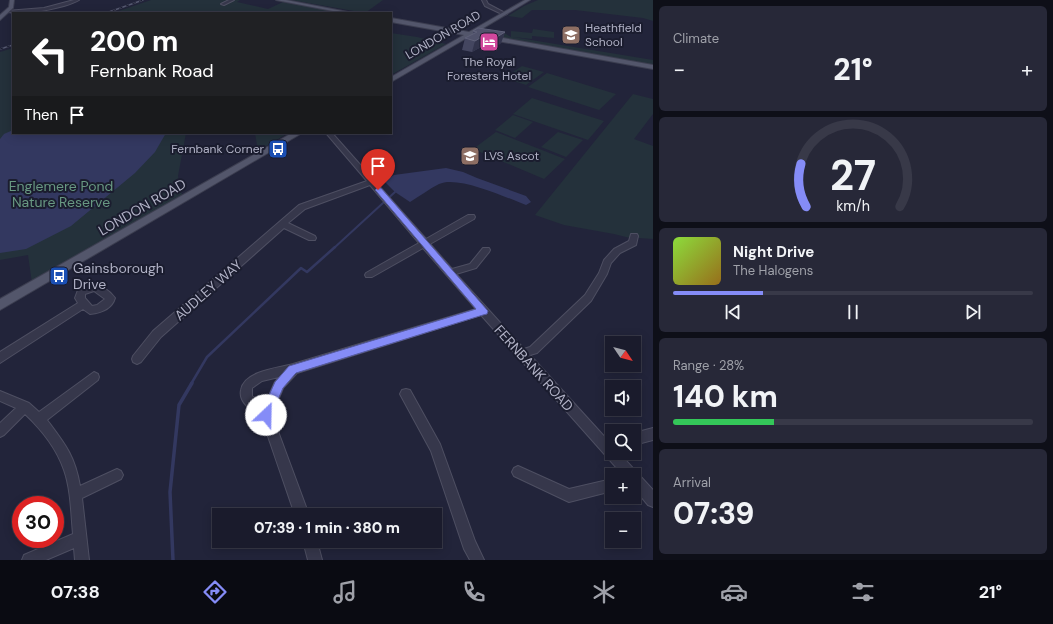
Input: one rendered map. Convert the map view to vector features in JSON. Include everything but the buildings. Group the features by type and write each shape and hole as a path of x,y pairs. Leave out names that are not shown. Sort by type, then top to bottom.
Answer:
{"main road":[{"path":"0,18 12,5 12,0"},
{"path":"278,0 345,12"},
{"name":"LONDON ROAD","path":"392,79 528,0"},
{"path":"392,20 653,67"},
{"name":"LONDON ROAD","path":"0,305 296,134"}],"street":[{"path":"8,11 61,6 77,0"},
{"path":"223,4 232,0"},
{"path":"484,0 486,4 505,14"},
{"name":"FERNBANK ROAD","path":"330,134 521,354 605,443"},
{"name":"AUDLEY WAY","path":"137,360 157,334 309,203 372,182"},
{"path":"369,274 471,217"},
{"path":"283,224 312,238"},
{"path":"521,354 533,350 588,298 603,274 607,262 618,251 632,243 634,236"},
{"path":"451,272 473,266 486,250"},
{"path":"0,358 84,304"},
{"path":"299,508 266,415 250,403 246,391 249,385 260,378 483,311"},
{"path":"266,415 279,385 293,369"},
{"path":"39,419 94,377"},
{"path":"406,394 436,448 469,544 477,560"},
{"path":"0,396 25,407 39,419 63,451 71,471 82,560"},
{"path":"0,431 25,407"},
{"path":"641,437 653,434"},
{"name":"FERNBANK ROAD","path":"619,460 625,468"},
{"path":"518,472 569,496 605,487"},
{"path":"75,495 117,474"},
{"name":"FERNBANK ROAD","path":"641,487 653,500"},
{"path":"29,560 80,538"},
{"path":"312,548 315,560"}],"green space":[{"path":"151,0 240,0 237,2 268,9 283,2 338,12 116,12"},
{"path":"291,0 383,0 366,12"},
{"path":"538,0 653,0 653,21 643,18 575,10 532,10 522,18 508,16 524,6"},
{"path":"533,29 554,32 554,38 532,36 532,39 513,37 653,60 653,65 493,36 503,32 511,37 511,31 532,33"},
{"path":"392,33 446,44 392,74"},
{"name":"Englemere Pond Nature Reserve","path":"12,48 12,134 186,134 178,176 182,195 32,283 28,255 0,260 0,52"},
{"path":"522,66 544,72 526,85 504,78"},
{"path":"547,73 616,94 599,110 528,87"},
{"path":"633,94 653,99 653,114 634,139 653,146 653,239 634,239 564,225 535,215"},
{"path":"532,98 604,121 588,140 513,114"},
{"path":"513,115 533,122 515,138 495,130"},
{"path":"496,132 565,159 544,179 473,149"},
{"path":"558,132 583,140 566,157 541,147"},
{"path":"255,134 286,134 258,151"}],"water":[{"path":"12,130 12,134 165,134 155,152 135,173 71,226 26,249 0,253 0,139 4,134"},
{"path":"446,168 463,172 526,196 531,202 526,205 482,188 458,182 447,182 435,186 410,202 395,192 384,181 394,175"}],"waterway":[{"path":"334,248 395,192"},
{"path":"191,384 207,357 301,268 307,272 335,247"},
{"path":"173,560 170,492 179,405 192,383"}],"railway":[{"path":"109,12 143,0"},
{"path":"0,49 12,45"}],"place":[{"name":"Heathfield School","path":"571,35"},
{"name":"The Royal Foresters Hotel","path":"489,42"},
{"name":"Fernbank Corner","path":"278,149"},
{"name":"LVS Ascot","path":"470,156"},
{"name":"Gainsborough Drive","path":"59,276"}],"route":[{"path":"266,415 279,385 293,369 483,311 451,272 378,190"}]}
